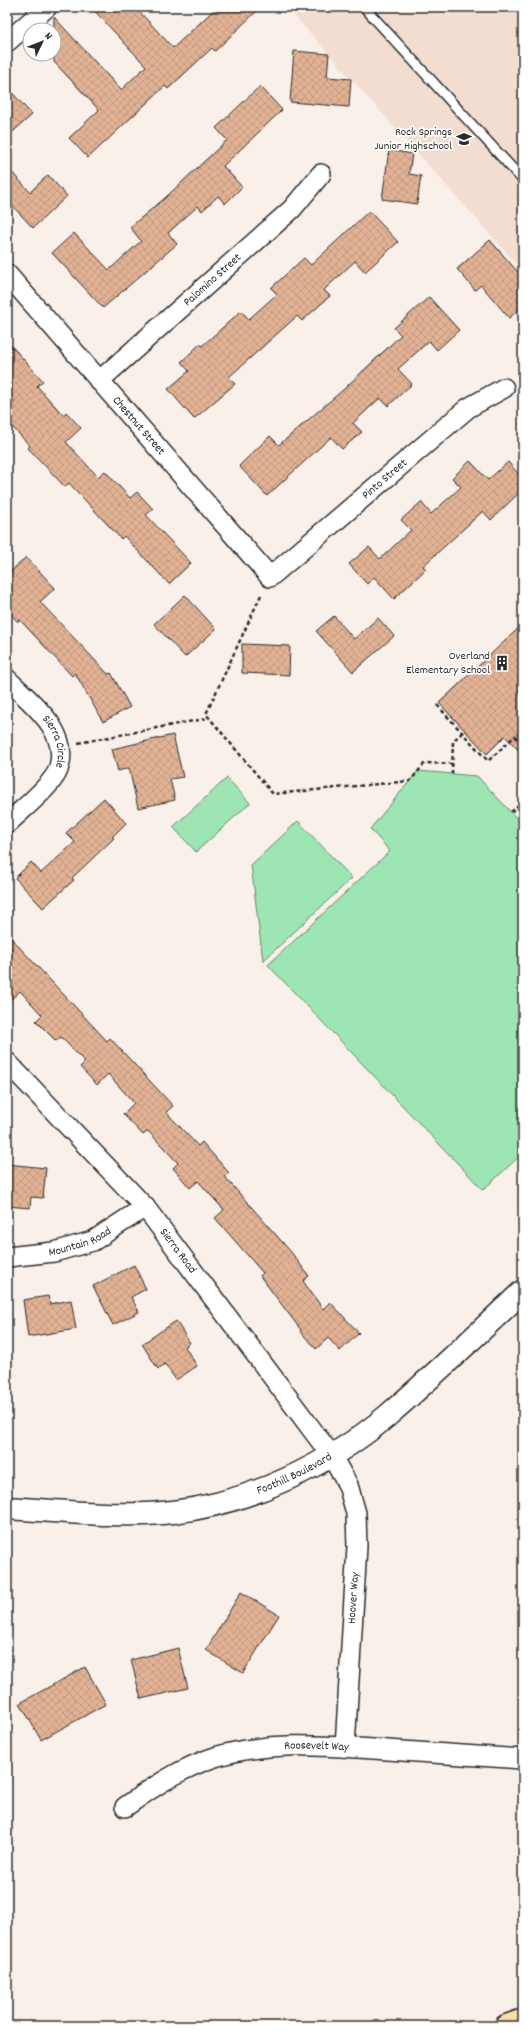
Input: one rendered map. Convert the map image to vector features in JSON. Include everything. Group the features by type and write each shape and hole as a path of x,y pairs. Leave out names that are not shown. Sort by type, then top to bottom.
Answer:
{"highway":[{"path":"506,2026 523,2020"}],"main road":[{"name":"Foothill Boulevard","path":"7,1508 129,1515 173,1512 210,1506 252,1494 293,1476 331,1454 387,1416 523,1291"}],"street":[{"path":"7,42 47,7"},
{"name":"Palomino Street","path":"99,381 292,209 321,174"},
{"name":"Chestnut Street","path":"7,274 270,576"},
{"name":"Pinto Street","path":"270,576 468,408 504,388"},
{"name":"Sierra Circle","path":"7,679 46,719 58,736 61,754 58,771 48,784 7,824"},
{"name":"Sierra Road","path":"7,1062 145,1207 331,1454"},
{"name":"Mountain Road","path":"7,1257 54,1252 93,1241 145,1207"},
{"name":"Hoover Way","path":"331,1454 348,1485 356,1513 357,1547 345,1747"},
{"name":"Roosevelt Way","path":"125,1807 167,1778 215,1757 252,1749 289,1745 345,1747 523,1759"}],"lane":[{"path":"364,7 523,180"}],"path":[{"path":"270,576 206,714 274,794 410,781 425,763 452,764"},
{"path":"437,705 488,761 515,736 523,744"},
{"path":"60,746 209,718"},
{"path":"452,774 453,742 462,733"},
{"path":"511,812 523,802"}],"shaded area":[{"name":"Rock Springs Junior Highschool","path":"287,7 523,7 523,271"}],"green space":[{"path":"418,771 477,776 523,825 523,1153 483,1190 268,965 390,851 370,829"},
{"path":"227,778 250,803 196,852 173,827"},
{"path":"298,821 352,878 263,961 251,865"}],"building":[{"path":"91,7 135,7 173,48 217,7 261,7 215,51 212,48 168,89 165,86 88,158 69,138 99,110 54,62 62,62 62,26 121,90 146,66"},
{"path":"54,17 59,22 54,22"},
{"path":"294,51 329,54 327,77 351,79 349,107 290,102"},
{"path":"260,86 282,110 223,166 242,187 225,204 218,196 202,211 198,206 168,233 177,244 103,308 52,253 74,233 109,270 141,241 130,227 165,198 227,140 216,128"},
{"path":"7,87 32,115 7,137"},
{"path":"389,150 412,154 409,174 421,176 417,204 382,199"},
{"path":"7,167 30,192 48,175 67,196 33,228 7,200"},
{"path":"369,211 398,242 365,272 355,261 324,290 330,296 302,321 297,316 229,377 235,384 194,419 168,389 189,371 181,362 200,344 202,346 241,311 249,319 277,294 271,288 304,258 311,265"},
{"path":"490,240 523,278 523,306 509,318 481,285 475,290 457,269"},
{"path":"429,297 459,330 437,350 429,341 398,369 412,384 388,406 380,398 353,423 362,432 342,449 331,437 267,496 239,466 270,436 279,445 344,389 401,335 394,328"},
{"path":"7,341 43,381 37,386 63,415 66,412 81,428 66,442 98,477 105,471 130,498 137,492 153,509 146,515 191,563 169,584 124,536 121,539 69,483 65,487 28,448 30,446 7,421 7,409 15,402 7,393"},
{"path":"470,461 488,480 508,462 523,479 523,489 491,520 483,511 423,566 426,569 394,599 374,577 367,584 349,564 369,547 380,559 411,530 401,520 421,502 431,514 461,487 452,478"},
{"path":"26,557 55,588 40,602 108,674 111,673 130,707 103,722 75,673 72,676 20,620 18,622 7,610 7,600 14,594 7,586 7,575"},
{"path":"185,595 216,629 185,657 154,624"},
{"path":"334,616 354,639 378,618 394,636 353,672 316,631"},
{"name":"Overland Elementary School","path":"523,624 523,755 505,736 487,754 439,703"},
{"path":"242,644 290,646 289,675 242,673"},
{"path":"173,735 183,777 170,779 175,800 138,808 129,768 118,771 112,749"},
{"path":"104,798 126,823 112,837 114,838 72,878 74,880 43,908 15,878 31,862 41,873 75,842 66,833"},
{"path":"7,934 107,1041 110,1038 173,1106 166,1112 198,1146 202,1142 229,1173 224,1176 291,1252 309,1276 303,1281 323,1309 330,1302 359,1333 340,1351 328,1338 316,1349 300,1331 301,1330 260,1276 263,1273 215,1218 224,1210 198,1181 190,1188 173,1168 178,1163 148,1131 143,1135 123,1114 134,1103 108,1074 97,1085 80,1067 85,1062 61,1037 56,1041 36,1021 42,1015 20,991 7,1003"},
{"path":"7,1164 46,1168 43,1198 31,1197 30,1208 7,1206"},
{"path":"134,1265 146,1289 131,1297 139,1312 113,1325 93,1286"},
{"path":"48,1296 50,1304 71,1300 76,1329 28,1337 23,1300"},
{"path":"176,1321 190,1343 185,1347 197,1366 176,1380 165,1364 158,1369 142,1344"},
{"path":"241,1592 279,1615 243,1673 206,1650"},
{"path":"178,1648 188,1688 141,1699 131,1660"},
{"path":"85,1667 106,1704 41,1740 20,1703"}],"place":[{"name":"Rock Springs Junior Highschool","path":"464,139"},
{"name":"Overland Elementary School","path":"502,663"}]}
